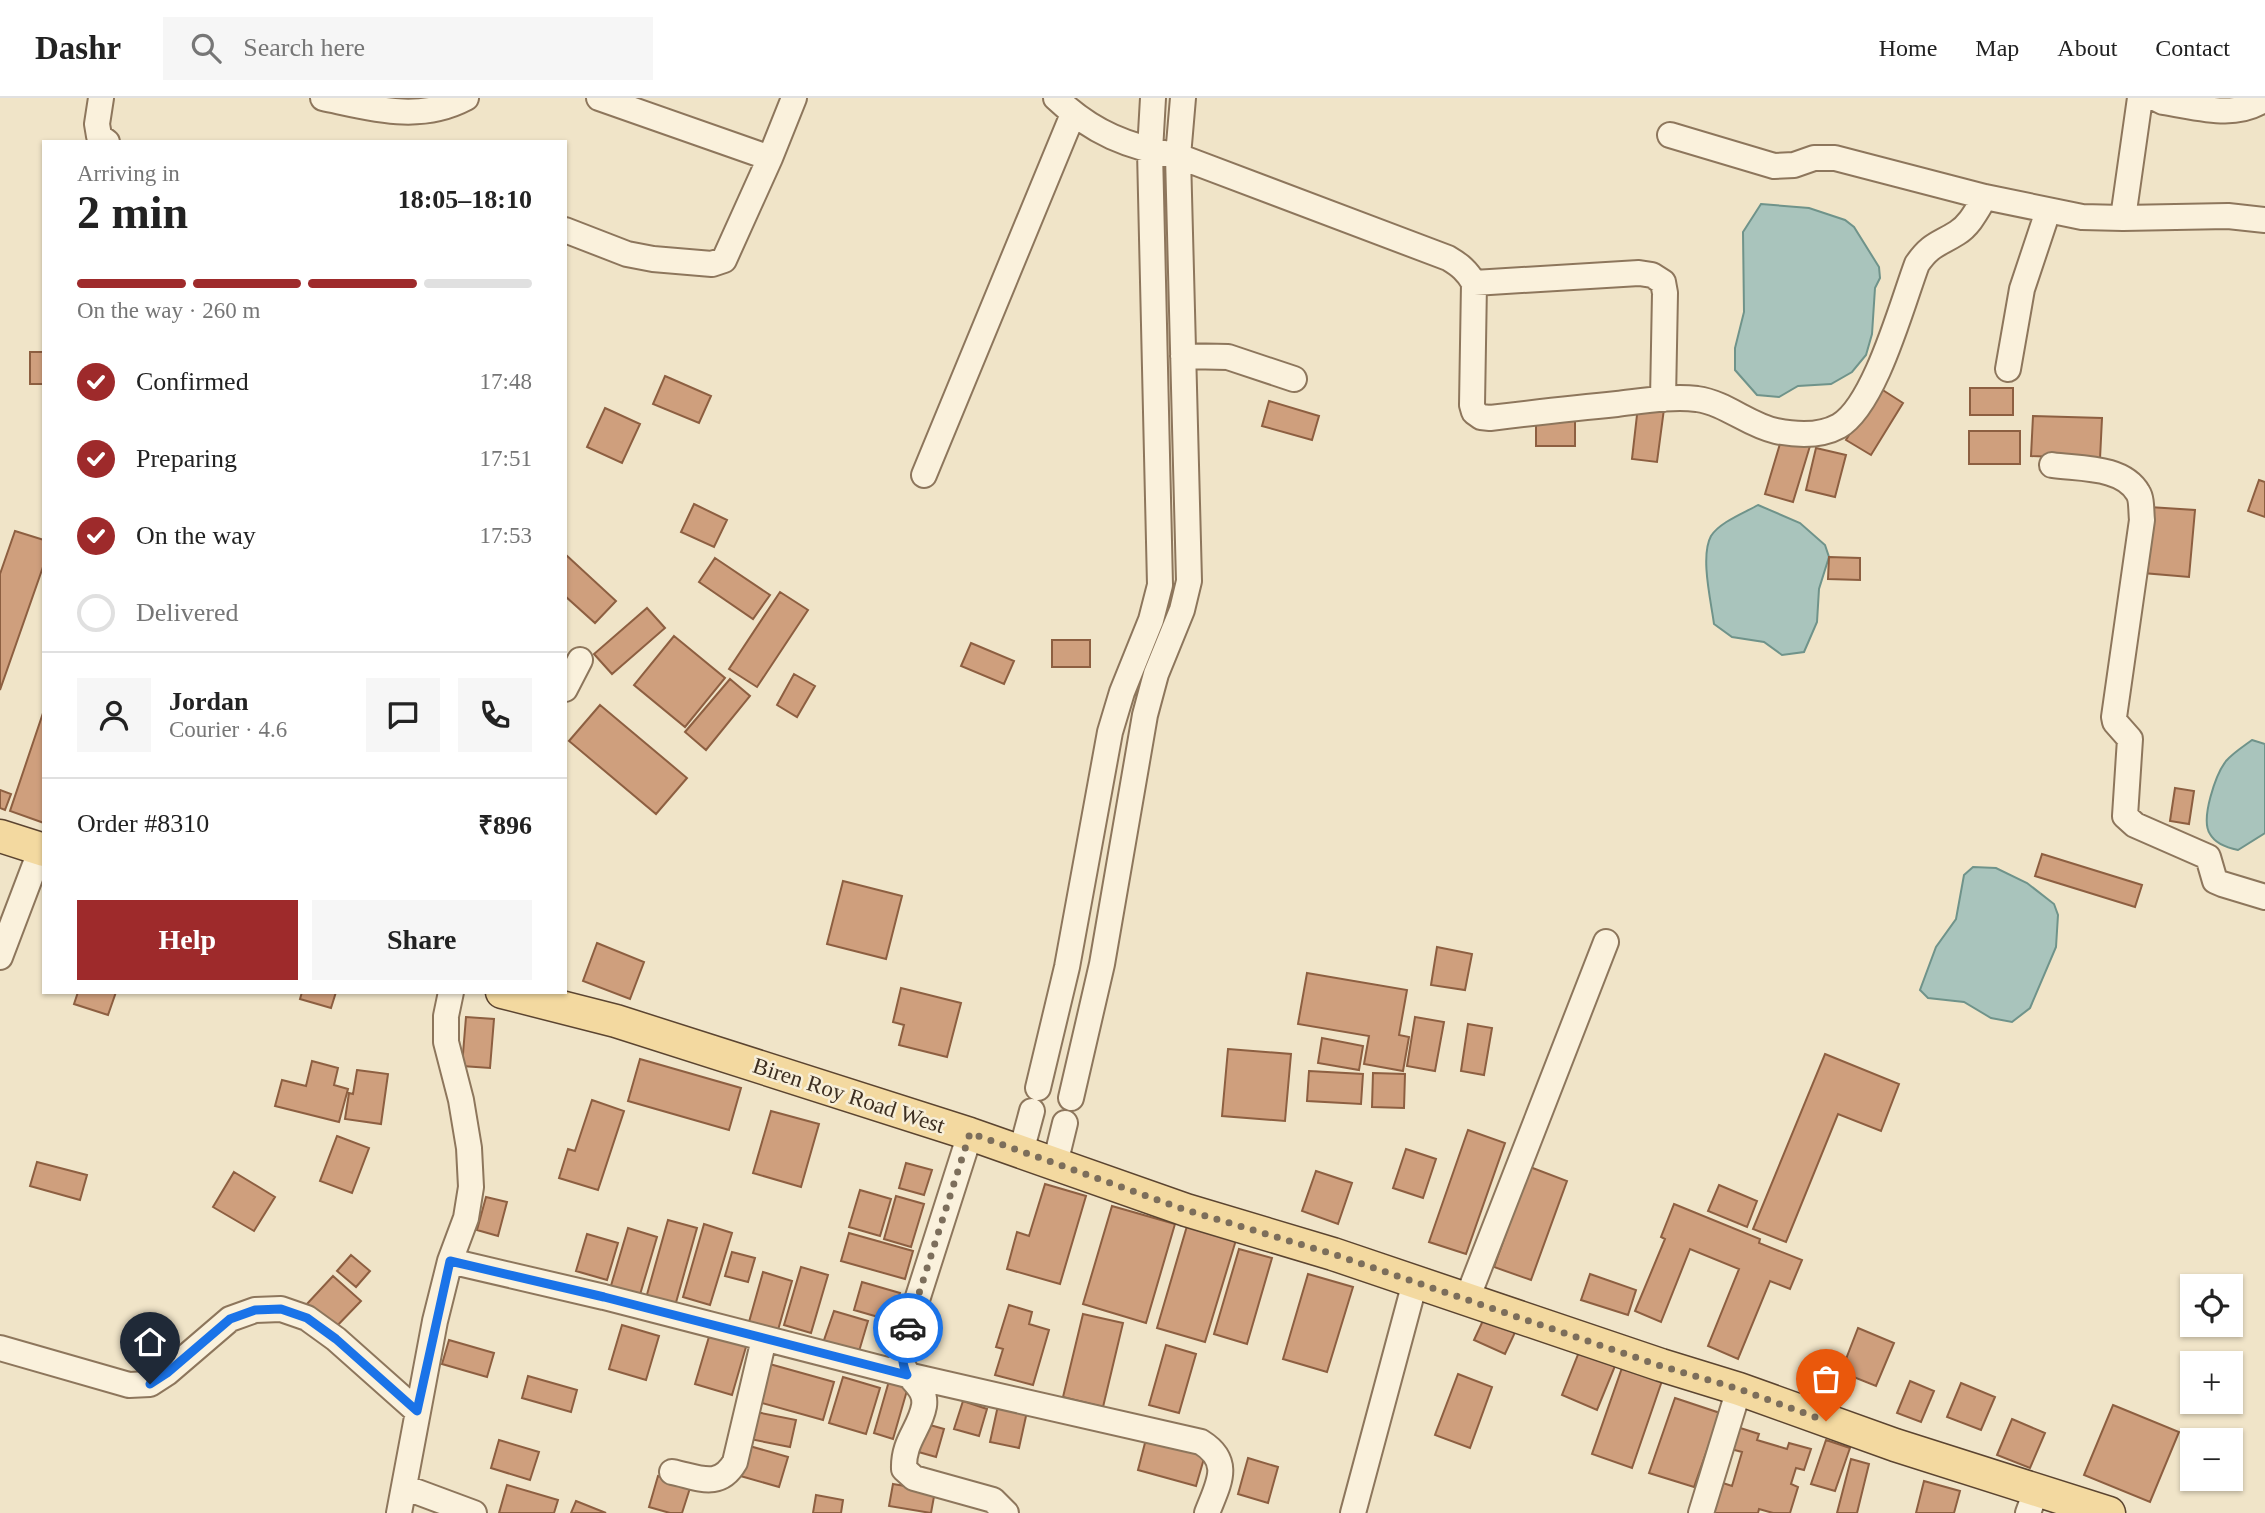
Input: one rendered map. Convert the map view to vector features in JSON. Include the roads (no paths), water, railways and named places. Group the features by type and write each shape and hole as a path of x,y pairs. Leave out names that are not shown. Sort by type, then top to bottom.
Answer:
{"main road":[{"path":"0,836 42,850"},
{"name":"Biren Roy Road West","path":"510,994 615,1021 970,1133 1186,1210 1333,1254 1661,1366 1739,1389 1849,1429 2032,1502 2109,1513"}],"street":[{"path":"101,98 97,124 99,136 104,140"},
{"path":"323,98 387,112 418,113 450,106 466,98"},
{"path":"599,98 769,158"},
{"path":"567,231 627,254 653,260 712,264 724,260 794,98"},
{"path":"1021,1152 1068,967 1111,732 1122,692 1151,620 1160,585 1150,151 1153,98"},
{"path":"1071,1098 1102,964 1140,737 1156,674 1182,610 1188,581 1178,156 1183,98"},
{"path":"2123,218 2140,98"},
{"path":"2155,98 2163,102 2233,111 2252,108 2265,99"},
{"path":"923,475 1064,106 1105,136 1150,151 1178,156 1448,258 1468,272 1474,283 1472,405 1474,412 1490,418 1662,399 1694,399 1709,401 1756,425 1775,431 1818,433 1839,426 1858,410 1877,374 1917,264 1938,241 1958,233 1970,222 1985,197"},
{"path":"1670,135 1774,166 1794,165 1814,158 1835,158 1985,197 2082,217 2228,216 2265,220"},
{"path":"2008,369 2022,289 2048,211"},
{"path":"1474,283 1639,273 1652,275 1662,282 1665,293 1662,399"},
{"path":"1183,356 1228,357 1294,379"},
{"path":"2052,465 2115,474 2128,481 2140,494 2142,520 2114,717 2115,722 2130,739 2125,816 2135,825 2203,853 2211,861 2216,881 2221,884 2265,897"},
{"path":"567,685 580,660"},
{"path":"0,957 42,852"},
{"path":"1467,1299 1606,942"},
{"path":"399,1513 417,1411 450,1261 466,1218 471,1187 469,1148 461,1100 446,1042 446,1016 451,994"},
{"path":"1055,1164 1065,1123"},
{"path":"970,1133 902,1347 901,1362 907,1375 922,1389 924,1406 903,1454 904,1469 914,1478 993,1500 1006,1513"},
{"path":"450,1261 604,1297 907,1375 1200,1442 1214,1450 1220,1462 1220,1478 1207,1513"},
{"path":"1353,1513 1415,1282"},
{"path":"0,1348 129,1385 150,1384 167,1373 230,1319 255,1310 281,1309 307,1318 326,1332 417,1411"},
{"path":"672,1472 716,1480 727,1475 734,1462 764,1339"},
{"path":"1702,1513 1739,1389"},
{"path":"404,1487 474,1513"}],"water":[{"path":"1761,204 1809,208 1845,220 1854,227 1879,267 1880,278 1875,288 1872,334 1866,355 1852,372 1831,384 1798,386 1779,397 1757,395 1735,370 1735,348 1744,312 1743,232"},
{"path":"1758,505 1800,523 1825,545 1829,557 1819,589 1817,622 1804,652 1782,655 1764,642 1732,637 1714,624 1706,567 1711,536 1726,522"},
{"path":"2252,740 2265,744 2265,833 2238,850 2222,845 2212,837 2207,827 2208,808 2214,786 2226,761"},
{"path":"1973,867 1996,868 2027,883 2054,904 2058,915 2056,947 2030,1008 2012,1022 1991,1018 1964,1002 1928,998 1920,990 1936,947 1956,919 1964,875"}]}
